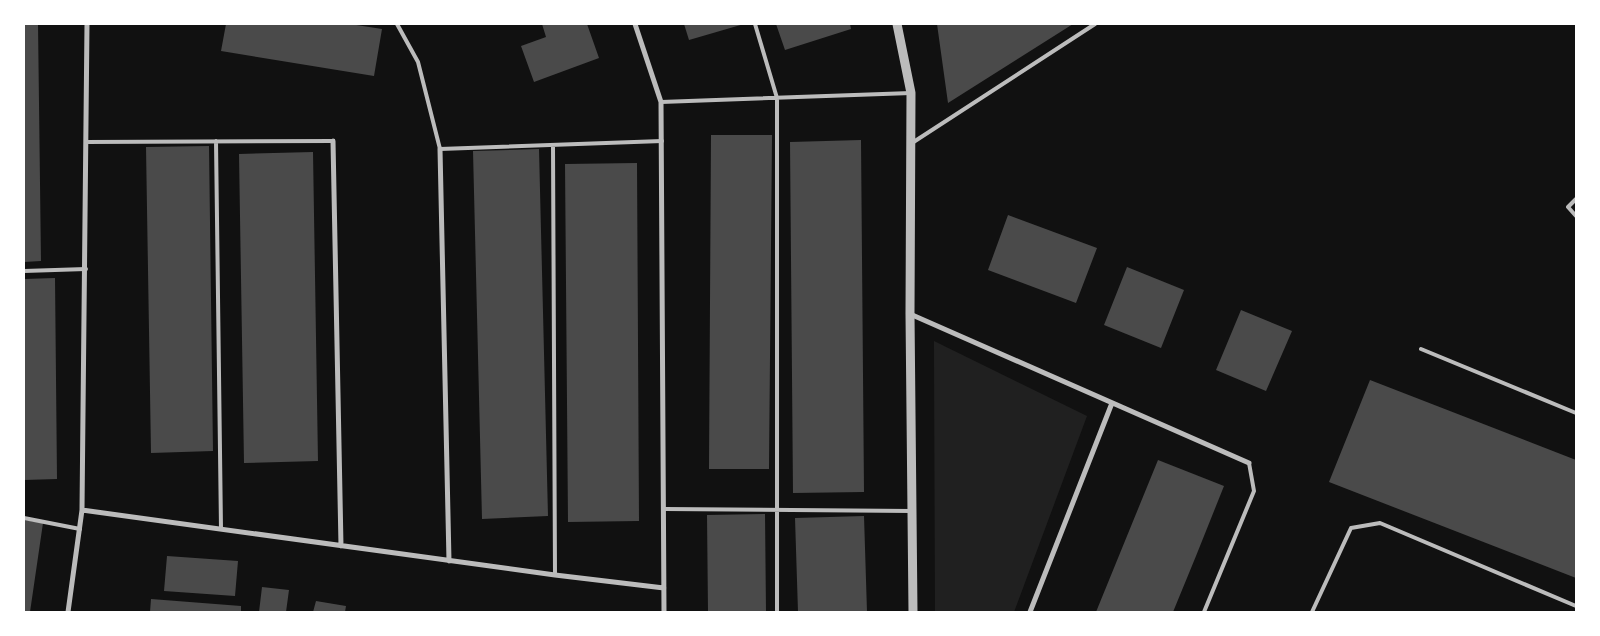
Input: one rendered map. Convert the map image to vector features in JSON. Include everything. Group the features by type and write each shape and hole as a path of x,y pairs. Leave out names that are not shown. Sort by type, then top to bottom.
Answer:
{"street":[{"path":"68,612 82,510 86,269 87,24"},
{"path":"635,24 661,102 665,509 664,612"},
{"path":"897,24 911,93 910,314 913,612"},
{"path":"333,141 341,546"},
{"path":"440,149 449,561"},
{"path":"910,314 1249,463"},
{"path":"1030,612 1112,403"},
{"path":"82,510 449,561 664,588"}],"lane":[{"path":"397,24 418,62 440,149 662,141"},
{"path":"755,24 776,98 777,612"},
{"path":"910,145 1096,24"},
{"path":"661,102 911,93"},
{"path":"216,141 221,529"},
{"path":"86,142 333,141"},
{"path":"553,146 555,575"},
{"path":"1576,199 1568,207 1576,216"},
{"path":"24,271 86,269"},
{"path":"1421,348 1576,413"},
{"path":"1204,612 1254,491 1249,463"},
{"path":"665,509 912,511"},
{"path":"24,518 80,529"},
{"path":"1312,612 1351,528 1380,523 1576,606"}],"shaded area":[{"path":"934,341 1087,416 1014,612 935,612"}],"building":[{"path":"24,24 38,24 41,261 24,262"},
{"path":"226,24 350,24 382,29 374,76 221,51"},
{"path":"542,24 587,24 599,58 534,82 521,46 546,37"},
{"path":"684,24 744,24 689,40"},
{"path":"776,24 850,24 851,29 785,50"},
{"path":"937,24 1073,24 948,103"},
{"path":"711,135 772,135 769,469 709,469"},
{"path":"861,140 864,492 793,493 790,142"},
{"path":"209,146 213,451 151,453 146,147"},
{"path":"539,149 548,516 482,519 473,151"},
{"path":"313,152 318,461 244,463 239,154"},
{"path":"637,163 639,521 568,522 565,164"},
{"path":"1008,215 1097,248 1076,303 988,270"},
{"path":"1127,267 1184,290 1161,348 1104,325"},
{"path":"55,278 57,479 24,480 24,279"},
{"path":"1241,310 1292,331 1266,391 1216,370"},
{"path":"1370,380 1576,460 1576,578 1329,482"},
{"path":"1158,460 1224,486 1196,556 1173,612 1096,612"},
{"path":"765,514 766,612 708,612 707,515"},
{"path":"864,516 867,612 798,612 795,518"},
{"path":"24,520 43,523 30,612 24,612"},
{"path":"167,556 238,561 235,596 164,591"},
{"path":"262,587 289,590 286,612 259,612"},
{"path":"151,599 241,606 241,612 150,612"},
{"path":"316,601 346,606 345,612 313,612"}]}
